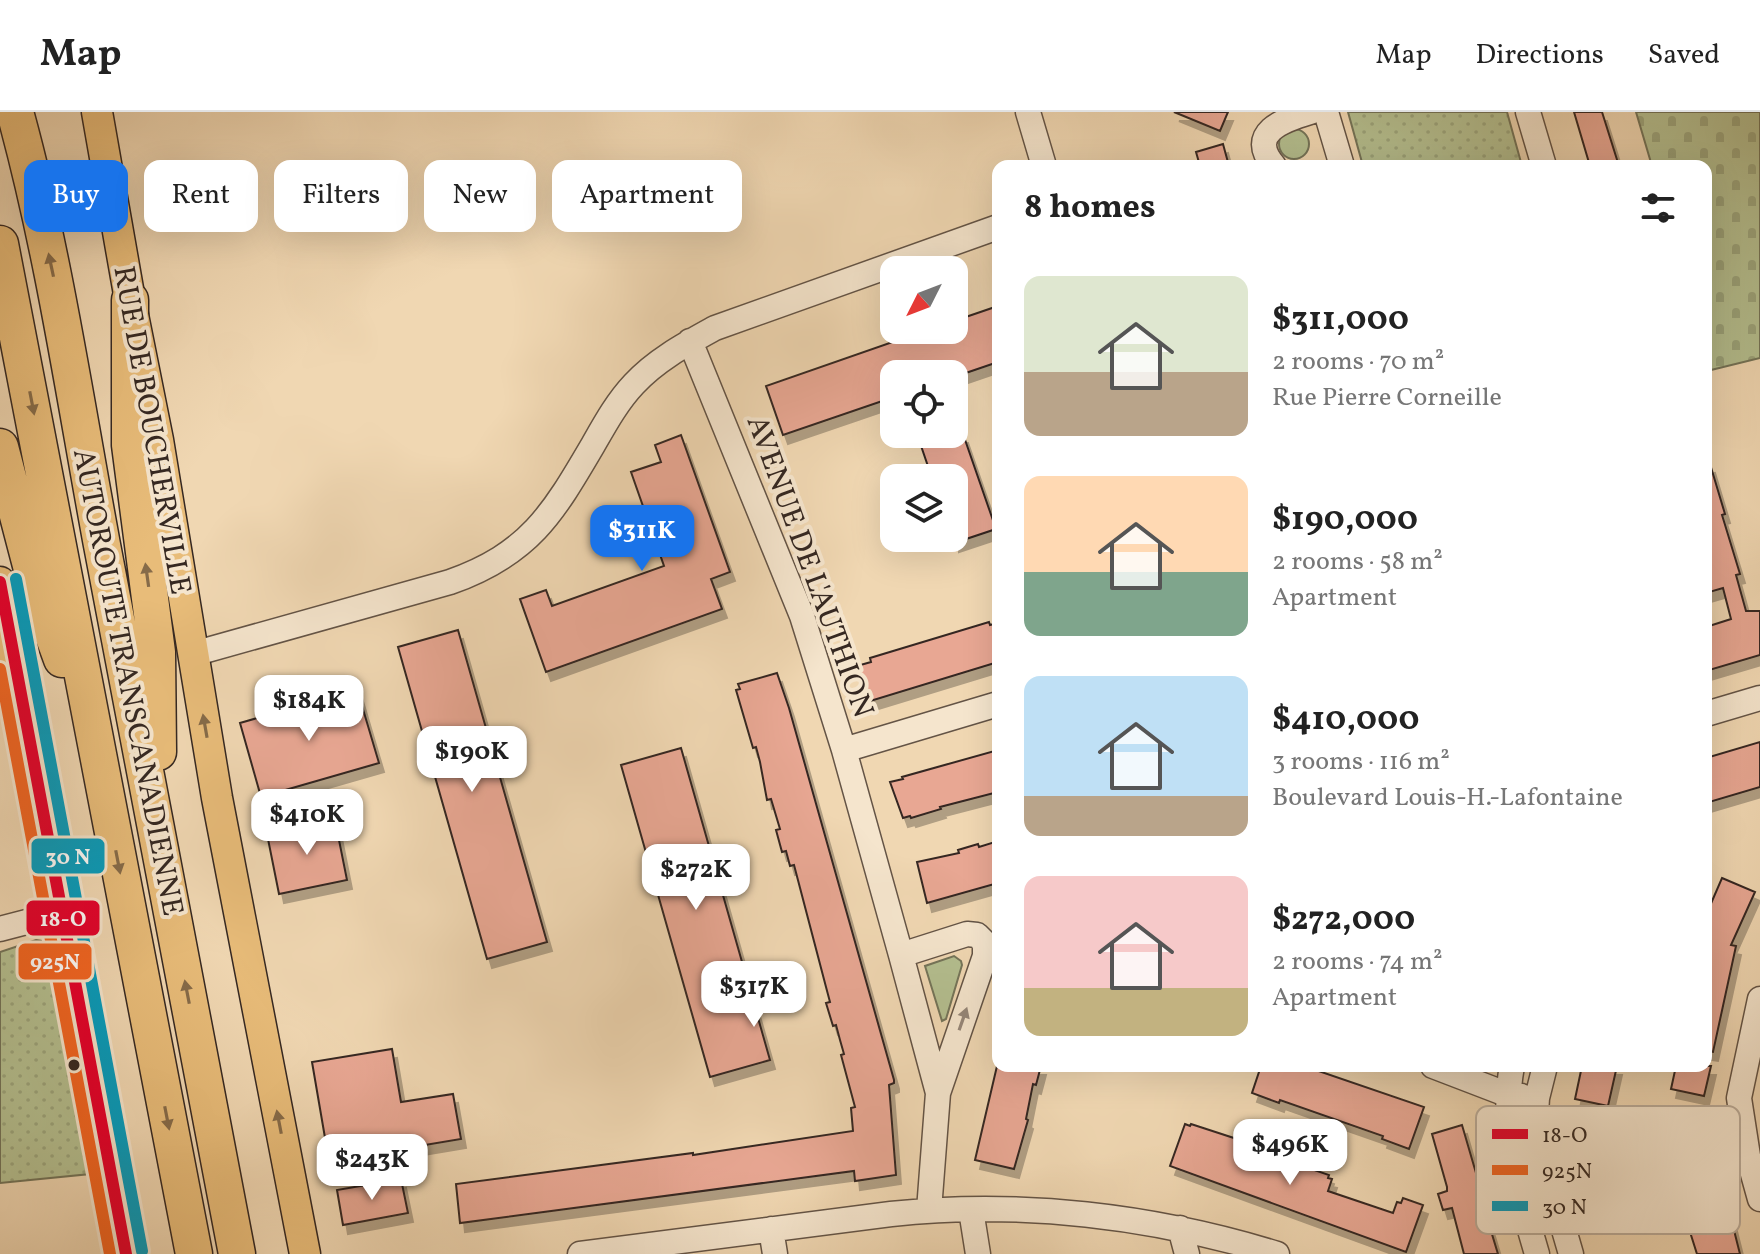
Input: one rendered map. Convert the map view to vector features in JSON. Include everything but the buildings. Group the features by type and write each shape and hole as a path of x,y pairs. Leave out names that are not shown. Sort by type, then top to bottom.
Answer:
{"highway":[{"name":"AUTOROUTE TRANSCANADIENNE","path":"15,112 55,283 237,1254"},
{"name":"AUTOROUTE TRANSCANADIENNE","path":"0,244 194,1254"},
{"path":"130,300 130,445 157,652 159,842"},
{"path":"0,447 39,596 98,758"}],"main road":[{"name":"RUE DE BOUCHERVILLE","path":"97,112 158,440 217,798 305,1254"},
{"path":"0,582 126,1254"}],"street":[{"path":"1028,112 1042,160"},
{"path":"1270,160 1264,140 1270,129 1281,121 1310,112"},
{"path":"1326,112 1333,160"},
{"path":"1528,112 1542,160"},
{"path":"193,654 479,572 505,557 535,532 557,505 627,392 657,363 690,341 724,325 992,229"},
{"name":"AVENUE DE L'AUTHION","path":"690,341 802,616 844,750 938,1093"},
{"path":"1712,712 1760,698"},
{"path":"844,750 992,706"},
{"path":"0,929 61,913"},
{"name":"AVENUE DE L'AUTHION","path":"901,955 967,934 977,935 985,943 985,956 938,1093 929,1210"},
{"path":"1760,999 1739,1098 1750,1119 1760,1199"},
{"path":"1449,1072 1506,1094 1537,1098"},
{"path":"1507,1106 1506,1094 1511,1072"},
{"path":"1536,1106 1544,1072"},
{"path":"580,1254 929,1210 1082,1214 1180,1228 1277,1254"},
{"path":"971,1210 978,1254"},
{"path":"1180,1228 1187,1254"},
{"path":"771,1229 775,1254"},
{"path":"1532,1234 1537,1254"},
{"path":"1565,1234 1571,1254"}],"green space":[{"path":"1348,112 1507,112 1520,160 1361,160"},
{"path":"1636,112 1760,112 1760,358 1712,370 1712,160 1650,160"},
{"path":"1294,129 1304,134 1309,144 1304,154 1294,159 1284,154 1279,144 1284,134"},
{"path":"36,940 42,941 48,949 90,1174 0,1183 0,952"},
{"path":"954,956 962,965 946,1019 942,1021 925,966"}],"transit line":[{"path":"16,579 142,1251"},
{"name":"18-O","path":"0,582 126,1254"},
{"name":"925N","path":"0,669 110,1254"}]}
